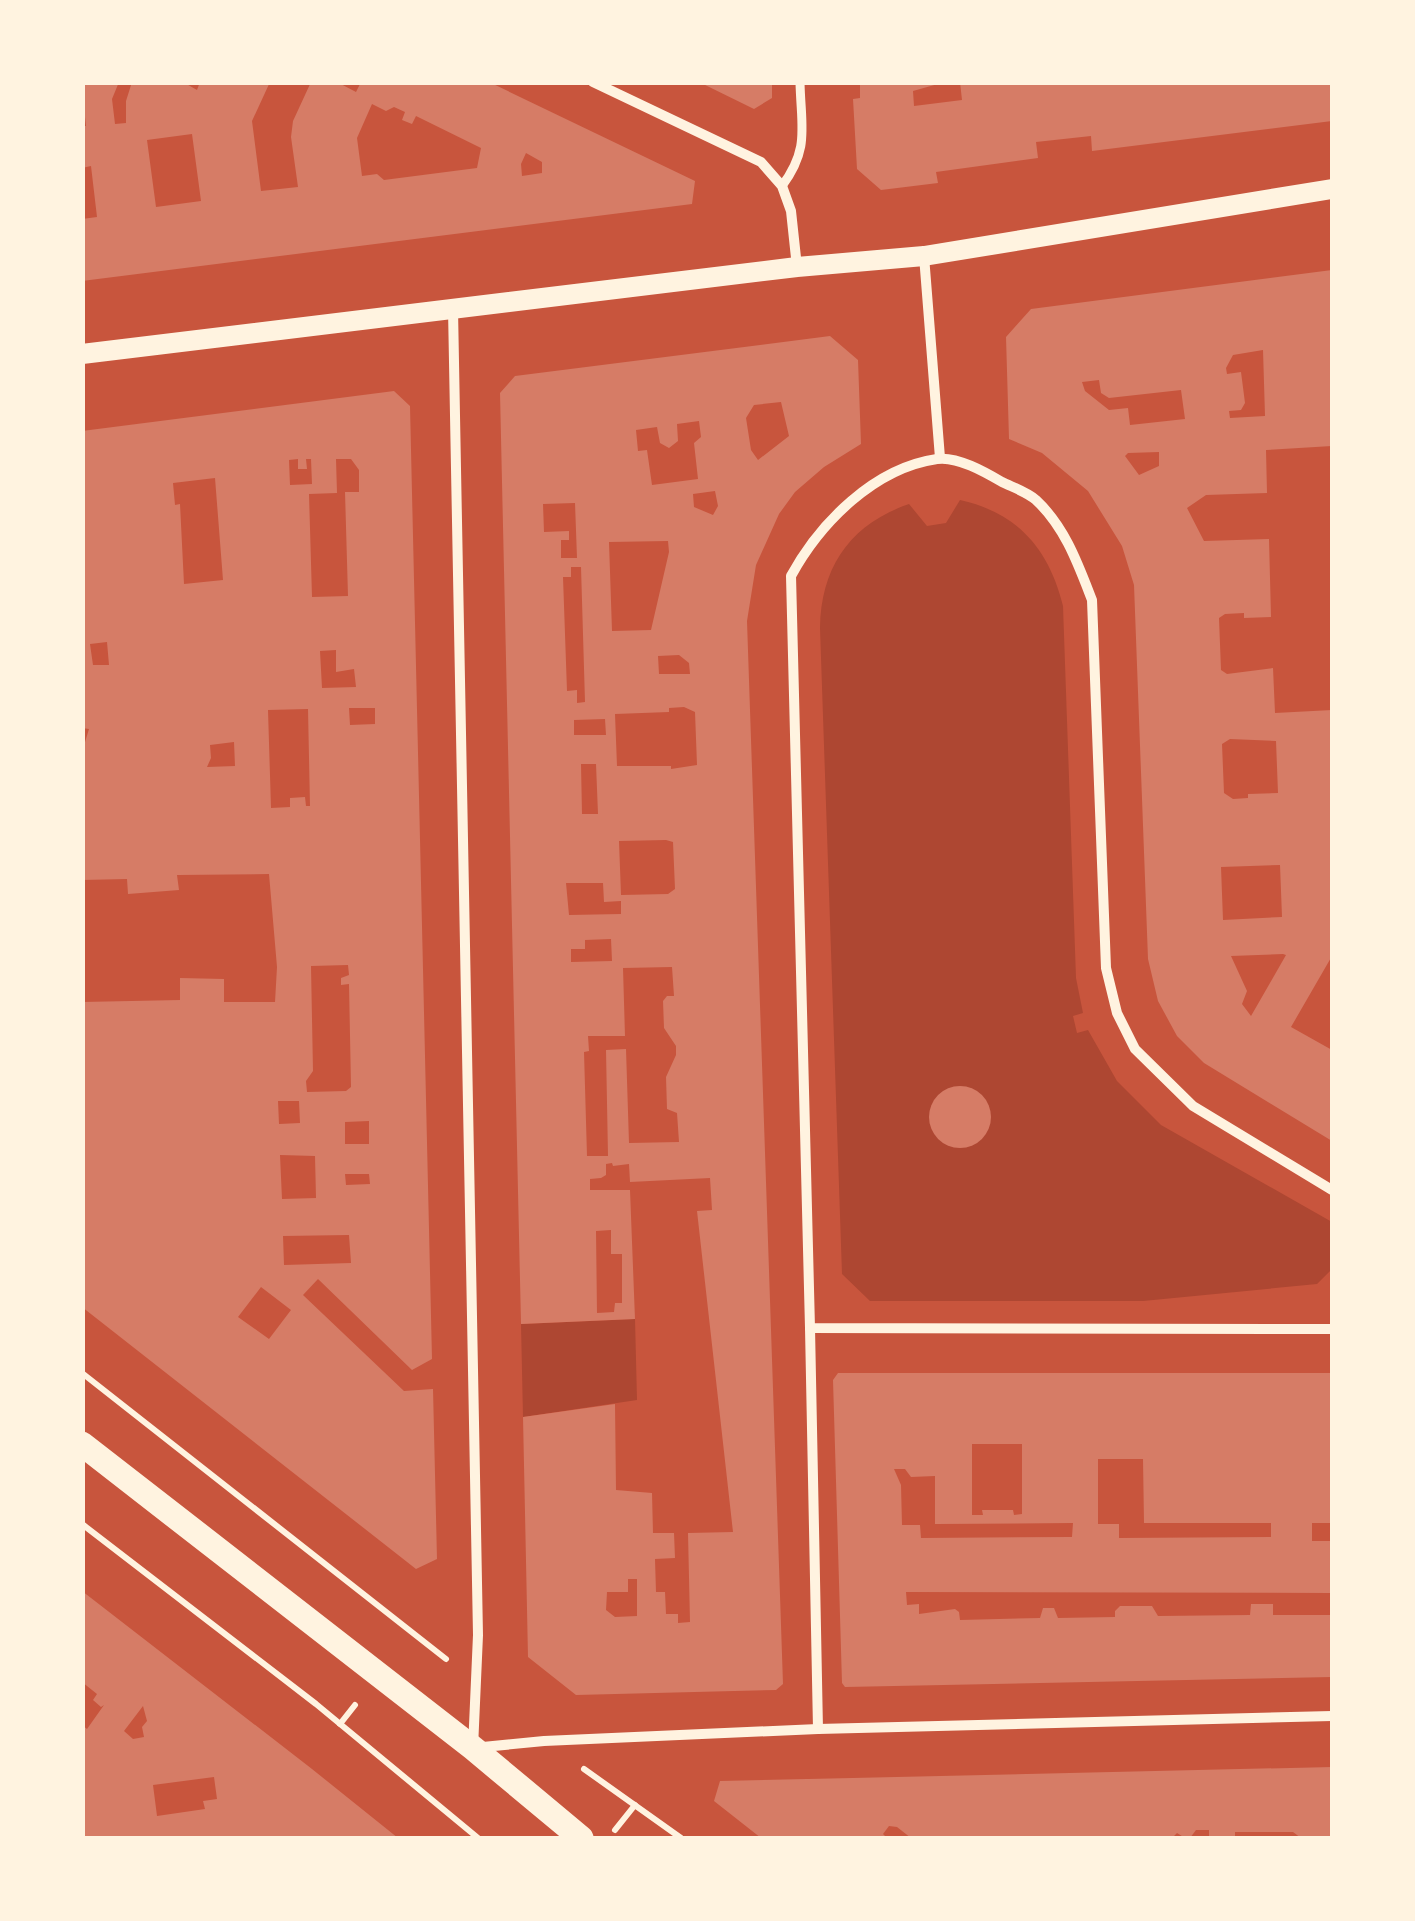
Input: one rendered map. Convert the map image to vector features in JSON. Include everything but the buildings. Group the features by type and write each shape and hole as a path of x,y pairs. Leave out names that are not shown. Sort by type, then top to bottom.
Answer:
{"main road":[{"path":"82,354 797,266 924,256 1332,188"},
{"path":"82,1444 473,1748 581,1838"}],"street":[{"path":"593,82 761,162 782,186 792,211 797,266"},
{"path":"782,186 799,162 802,148 800,82"},
{"path":"924,256 940,458"},
{"path":"453,309 478,1635 473,1748 818,1728 1332,1716"},
{"path":"818,1728 791,576 805,550 850,500 902,470 940,458 981,470 1035,500 1071,544 1092,600 1106,968 1117,1013 1135,1049 1193,1106 1332,1190"},
{"path":"810,1328 1332,1329"}],"path":[{"path":"82,1373 475,1681"},
{"path":"82,1524 316,1704 478,1838"},
{"path":"544,1741 681,1838"},
{"path":"608,1838 636,1805"}],"shaded area":[{"path":"960,500 999,514 1028,536 1049,567 1063,606 1076,978 1083,1013 1073,1016 1077,1033 1088,1030 1117,1081 1161,1125 1332,1222 1332,1269 1317,1284 1143,1301 870,1301 842,1274 822,606 826,585 843,550 871,523 909,504 927,526 946,523"},
{"path":"635,1319 637,1400 523,1417 521,1324"}]}
